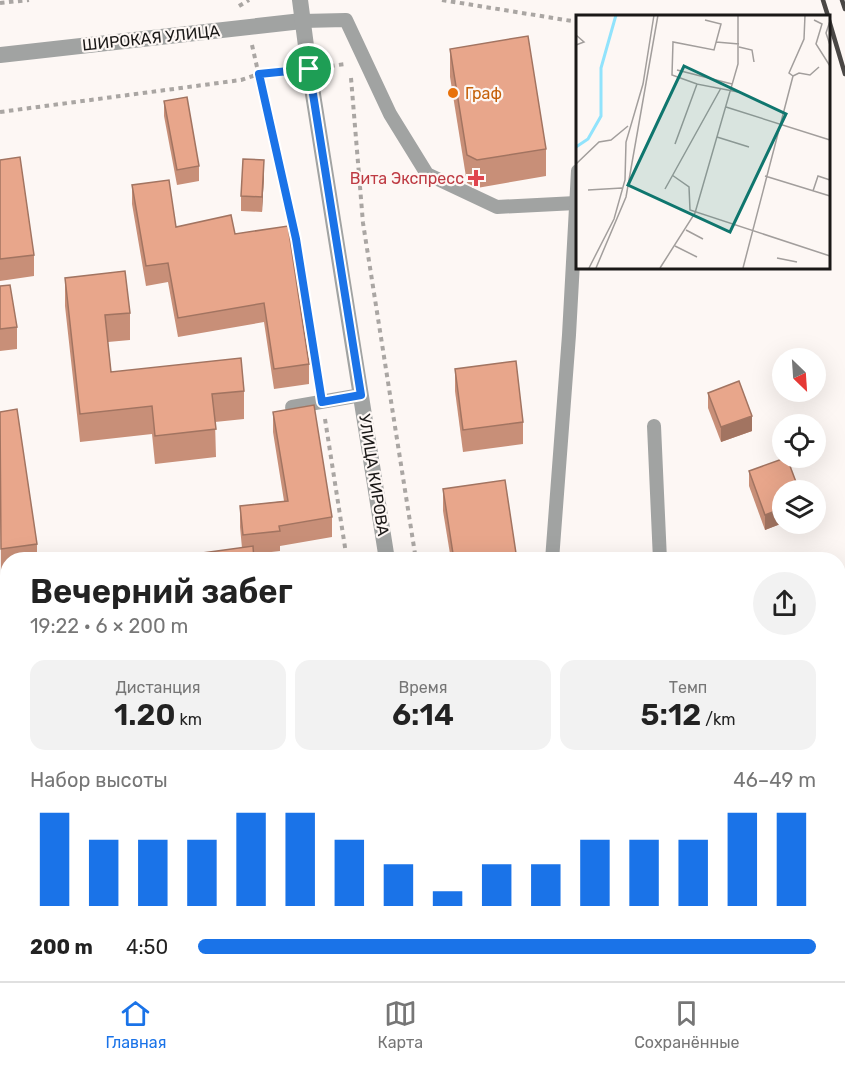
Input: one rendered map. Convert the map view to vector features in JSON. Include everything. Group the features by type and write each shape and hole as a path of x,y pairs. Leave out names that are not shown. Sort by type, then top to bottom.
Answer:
{"street":[{"name":"УЛИЦА КИРОВА","path":"300,0 386,552"},
{"name":"ШИРОКАЯ УЛИЦА","path":"0,55 302,21"}],"lane":[{"path":"302,21 346,20 390,114 427,174 497,207 576,203 569,336 553,552"},
{"path":"292,407 361,395"},
{"path":"654,426 660,552"}],"path":[{"path":"0,3 29,0"},
{"path":"442,0 576,22"},
{"path":"0,112 241,80 259,74 350,64"},
{"path":"259,74 296,239 346,552"},
{"path":"351,75 363,223 415,552"}],"building":[{"path":"528,36 546,149 477,160 467,155 450,49"},
{"path":"187,97 199,166 177,170 164,101"},
{"path":"20,157 34,255 0,259 0,160"},
{"path":"243,159 264,160 262,197 241,196"},
{"path":"169,180 176,227 231,215 235,234 288,226 309,364 274,369 264,303 178,318 168,263 146,266 132,185"},
{"path":"125,271 130,313 105,315 111,372 241,358 244,391 212,394 216,429 155,436 152,406 80,414 65,278"},
{"path":"10,285 17,327 0,329 0,286"},
{"path":"516,361 523,422 463,430 455,369"},
{"path":"739,381 752,416 721,427 708,393"},
{"path":"314,405 332,517 279,526 280,531 243,535 240,506 288,501 273,412"},
{"path":"17,409 37,544 1,549 0,412"},
{"path":"772,463 772,468 791,468 795,480 772,480 772,512 765,515 749,471"},
{"path":"505,480 516,552 453,552 443,489"},
{"path":"253,546 253,552 210,552"}],"railway":[{"path":"823,0 828,15"},
{"path":"842,0 845,9"},
{"path":"830,24 845,74"}],"place":[{"name":"Граф","path":"453,93"},
{"name":"Вита Экспресс","path":"476,178"}],"route":[{"path":"309,69 361,395 322,402 296,239 259,74 309,69"}]}
